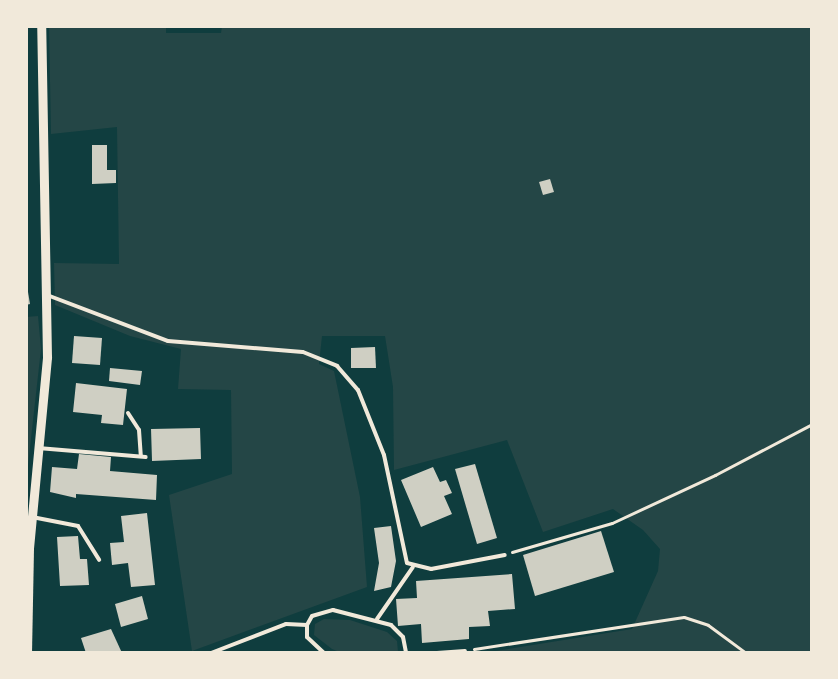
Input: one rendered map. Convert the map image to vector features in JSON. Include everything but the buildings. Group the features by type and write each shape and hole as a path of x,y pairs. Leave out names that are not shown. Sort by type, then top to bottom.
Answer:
{"street":[{"path":"27,653 32,517 47,358 41,26"}],"lane":[{"path":"47,295 168,340 303,352 337,366 352,379 369,415 389,471 403,554 413,567 430,569 505,555"},
{"path":"38,448 143,457 139,430 128,413"},
{"path":"32,517 78,526 98,560"},
{"path":"377,619 413,567"},
{"path":"324,653 307,637 307,625 312,616 328,610 377,619 400,632 406,653"},
{"path":"211,653 286,624 307,625"},
{"path":"437,653 465,651"}],"path":[{"path":"505,555 612,523 715,476 812,424"},
{"path":"465,651 684,617 708,625 746,653"}],"shaded area":[{"path":"49,26 166,26 166,33 221,33 222,26 812,26 812,653 483,653 632,629 658,571 660,549 643,530 613,509 543,532 507,440 394,470 393,387 385,336 322,336 319,364 334,371 360,497 367,587 192,651 169,495 232,474 231,390 178,389 181,349 130,336 55,305 54,263 119,264 117,127 51,134"},
{"path":"38,316 41,349 26,483 26,317"},
{"path":"324,619 350,620 387,632 397,641 398,652 342,653 332,649 314,635 315,624"}]}
